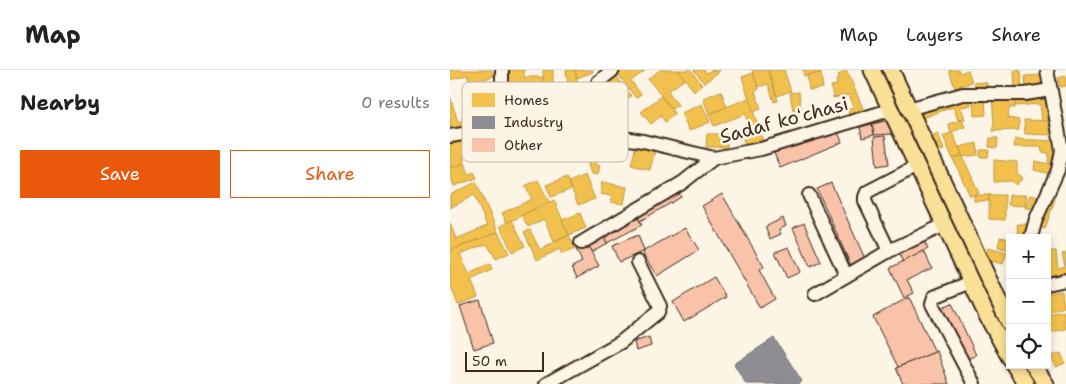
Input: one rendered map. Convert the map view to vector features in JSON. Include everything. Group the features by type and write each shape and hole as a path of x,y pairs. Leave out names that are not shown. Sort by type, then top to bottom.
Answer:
{"main road":[{"path":"1006,316 892,72 875,76 971,282 1006,352"},
{"path":"1017,369 1026,384"},
{"path":"1037,369 1046,384"}],"street":[{"path":"598,82 613,70"},
{"path":"1032,234 1036,219 1058,170 1062,150 1047,70"},
{"path":"908,109 963,94 1025,94 1051,90"},
{"name":"Sadaf koʻchasi","path":"628,138 714,158 761,149 890,110"},
{"path":"581,242 682,183 714,158"},
{"path":"889,251 864,197 867,192 917,166"},
{"path":"809,195 846,275"},
{"path":"815,294 889,251 944,225"},
{"path":"546,384 621,342 658,312 660,306 638,262"},
{"path":"1051,283 1066,280"},
{"path":"971,282 934,297 932,304 974,384"}],"building: Homes":[{"path":"450,70 492,70 494,76 476,82 469,82 467,75 450,80"},
{"path":"508,70 524,70 524,77 544,77 544,82 509,82"},
{"path":"543,70 553,70 553,82 544,82"},
{"path":"566,70 575,70 577,82 568,82"},
{"path":"575,70 593,70 593,72 577,78"},
{"path":"621,70 646,70 631,81 641,94 636,98 628,87 628,82 624,82 617,73"},
{"path":"660,70 678,70 685,79 668,91 678,105 672,109 648,79"},
{"path":"678,70 691,70 702,85 694,91"},
{"path":"694,70 704,70 707,73 711,70 720,71 704,83"},
{"path":"752,70 768,70 778,101 774,102 768,84 758,87"},
{"path":"784,70 791,91 777,96 768,71"},
{"path":"803,70 820,70 821,73 804,76"},
{"path":"949,70 959,70 960,73 968,70 972,82 955,88"},
{"path":"1014,70 1021,71 1022,90 1015,90"},
{"path":"847,71 865,113 850,117 847,109 854,107 849,95 833,98 831,86 837,85 838,75"},
{"path":"753,73 759,89 755,91 761,109 753,112 742,77"},
{"path":"821,73 823,88 809,90 807,75"},
{"path":"615,74 621,82 604,82"},
{"path":"1044,75 1046,89 1026,90 1025,76"},
{"path":"1066,76 1066,86 1060,87 1058,78"},
{"path":"974,82 987,83 988,89 975,88"},
{"path":"721,91 727,107 709,114 703,98"},
{"path":"799,92 801,109 793,110 790,93"},
{"path":"1046,95 1051,120 1042,121 1040,104 1015,106 1015,97"},
{"path":"450,96 458,122 462,121 462,127 450,129"},
{"path":"661,96 675,114 665,122 661,116 651,124 641,112"},
{"path":"985,96 986,115 974,116 973,97"},
{"path":"992,96 1015,97 1015,108 1009,108 1008,118 1019,120 1019,130 992,131 994,124"},
{"path":"969,97 971,105 961,107 965,119 958,120 953,107 944,110 941,103"},
{"path":"749,98 764,144 746,148 742,135 751,133 745,114 714,126 709,114"},
{"path":"941,103 944,110 923,118 920,112"},
{"path":"702,104 710,122 689,131 681,113"},
{"path":"962,120 965,127 951,132 948,124"},
{"path":"1024,120 1051,121 1054,135 1025,134"},
{"path":"952,132 962,155 953,159 943,136"},
{"path":"938,133 944,150 938,151 931,136"},
{"path":"707,134 727,134 727,147 706,147"},
{"path":"990,138 998,138 997,148 989,147"},
{"path":"1015,139 1058,141 1056,164 1048,162 1049,153 1042,152 1041,147 1014,147"},
{"path":"462,142 462,162 465,163 450,168 450,144"},
{"path":"977,143 978,155 963,157 959,147"},
{"path":"636,145 655,150 650,170 631,165"},
{"path":"980,150 989,150 988,157 980,157"},
{"path":"962,155 979,193 970,196 953,159"},
{"path":"994,160 1017,162 1017,173 1023,178 1016,185 1011,181 994,182"},
{"path":"1035,161 1055,165 1050,174 1034,170"},
{"path":"588,162 596,162 596,165 600,166 598,175 591,174"},
{"path":"465,163 469,174 474,172 477,178 454,186 450,175 450,168"},
{"path":"585,175 595,199 578,205 569,182"},
{"path":"567,177 572,189 551,197 546,185"},
{"path":"538,180 549,202 507,223 502,213 532,199 525,186"},
{"path":"476,182 498,232 450,251 450,223 456,239 487,226 474,195 450,208 450,195"},
{"path":"602,182 627,187 624,204 611,202 612,196 600,194"},
{"path":"974,195 989,195 989,201 974,201"},
{"path":"989,195 1005,195 1005,220 989,219"},
{"path":"1009,195 1027,195 1025,206 1008,205"},
{"path":"1030,195 1040,197 1036,209 1025,208"},
{"path":"1049,196 1055,199 1045,229 1036,226"},
{"path":"554,200 569,235 554,242 544,219 528,227 522,215"},
{"path":"580,213 586,228 569,235 562,220"},
{"path":"512,220 525,246 512,252 500,226"},
{"path":"1017,224 1027,224 1026,234 1018,234"},
{"path":"530,230 540,250 569,235 575,249 562,254 560,249 537,260 524,232"},
{"path":"498,232 509,253 496,259 487,244 460,254 469,274 490,264 492,270 471,280 478,297 458,305 450,284 450,251"},
{"path":"1000,237 1006,238 1006,249 998,247"},
{"path":"988,248 1006,253 1003,264 985,260"},
{"path":"1051,251 1056,251 1058,268 1065,266 1062,254 1066,253 1066,275 1051,278"},
{"path":"1062,291 1064,307 1051,311 1051,292"},
{"path":"1063,311 1066,329 1051,332 1051,313"},
{"path":"1061,353 1065,363 1056,367 1051,356"}],"building: Industry":[{"path":"774,338 802,381 798,384 746,384 734,364"}],"building: Other":[{"path":"889,120 893,134 874,135 872,124"},
{"path":"872,124 874,135 862,138 860,127"},
{"path":"836,127 842,142 780,168 774,153"},
{"path":"885,136 889,164 877,166 874,137"},
{"path":"831,183 866,261 852,268 817,189"},
{"path":"676,188 681,197 640,221 635,213"},
{"path":"722,194 764,267 759,270 775,299 760,308 702,206"},
{"path":"636,215 642,225 607,243 602,233"},
{"path":"783,218 786,226 779,230 781,234 770,239 765,227"},
{"path":"804,223 821,262 810,267 793,228"},
{"path":"685,228 699,250 657,276 643,254 644,251"},
{"path":"603,235 607,243 591,252 587,244"},
{"path":"638,235 644,251 619,262 612,246"},
{"path":"922,238 928,249 903,262 897,250"},
{"path":"587,244 599,266 577,278 572,267 582,262 576,249"},
{"path":"789,247 800,272 787,278 775,252"},
{"path":"924,251 932,268 907,280 914,293 904,298 890,268"},
{"path":"714,277 726,297 684,322 673,302"},
{"path":"909,297 935,352 898,367 873,317"},
{"path":"480,300 493,343 474,349 460,306"},
{"path":"952,303 976,355 966,360 941,308"},
{"path":"649,337 651,346 636,351 634,342"},
{"path":"937,351 949,384 903,384 896,368"}]}
